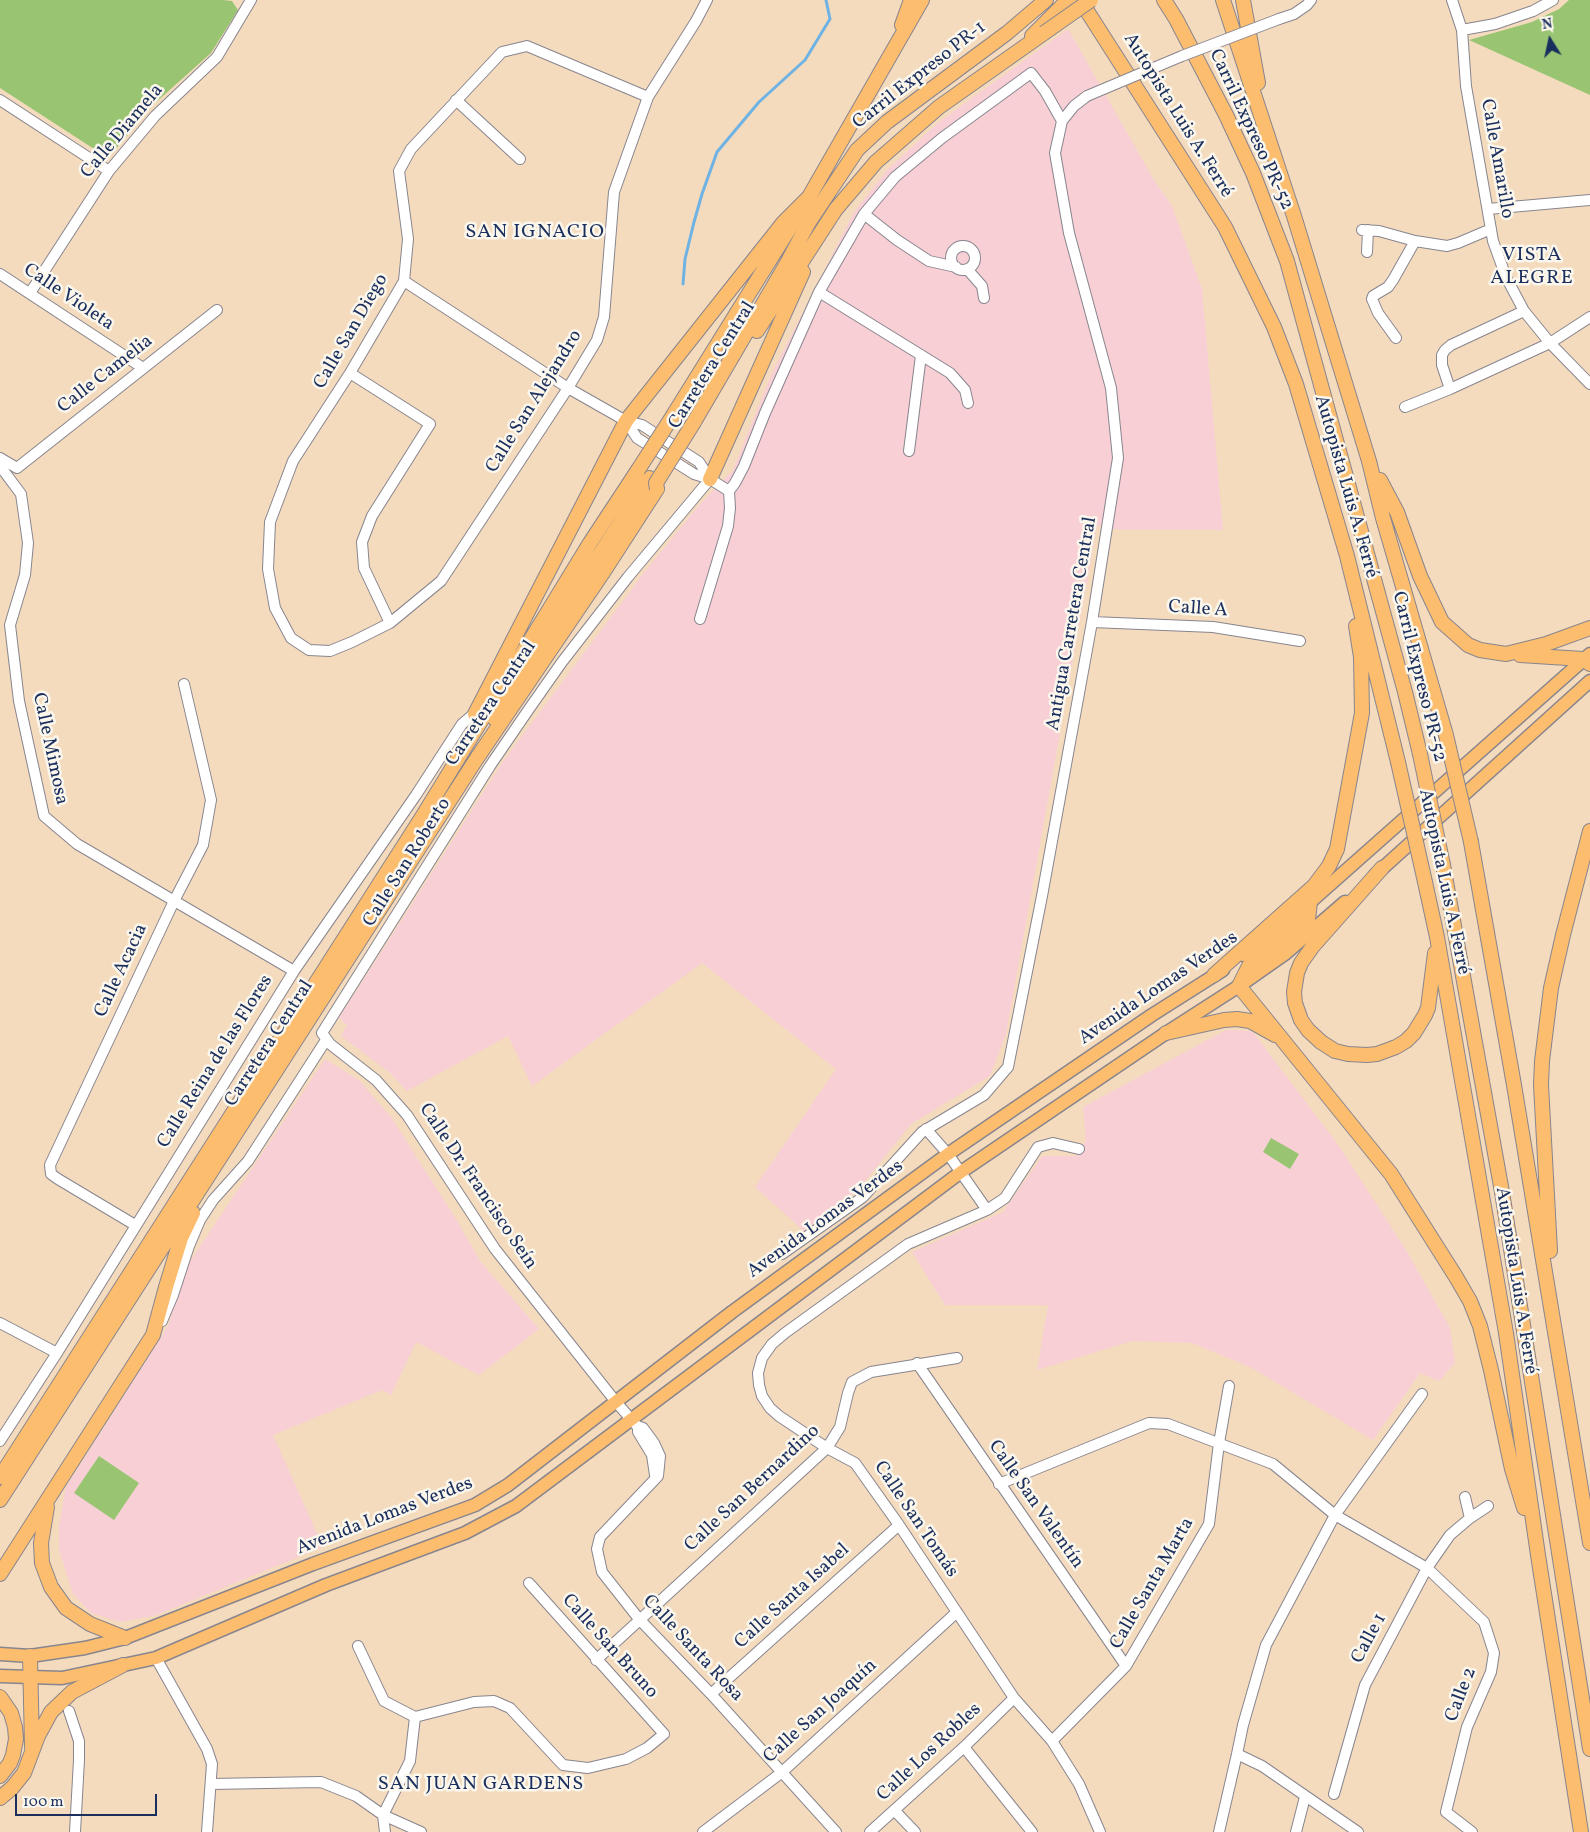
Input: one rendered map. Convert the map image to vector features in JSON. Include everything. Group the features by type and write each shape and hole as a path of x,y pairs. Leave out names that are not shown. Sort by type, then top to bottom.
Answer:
{"highway":[{"path":"891,54 911,0"},
{"name":"Carretera Central","path":"0,1500 477,758 604,571 648,479 688,420 809,197 917,12 922,0"},
{"name":"Carril Expreso PR-1","path":"688,420 787,263 847,163 870,136 1046,0"},
{"path":"1044,28 1068,0"},
{"name":"Autopista Luis A. Ferré","path":"1080,0 1225,227 1274,327 1296,384 1347,556 1398,762 1437,937 1506,1333 1581,1832"},
{"path":"1091,0 1121,62"},
{"name":"Carretera Central","path":"0,1477 424,814 590,543 648,479 824,226 854,186 876,162 939,107 1044,28 1091,0"},
{"name":"Carril Expreso PR-52","path":"1164,0 1176,19 1226,115 1254,173 1287,262 1405,692 1443,865 1502,1192 1590,1749"},
{"name":"Autopista Luis A. Ferré","path":"1223,0 1268,136 1369,461 1383,518 1446,735 1471,842 1590,1543"},
{"path":"1243,0 1268,136"},
{"path":"424,814 423,803 476,712 626,421 783,223 809,197"},
{"path":"710,478 824,226"},
{"path":"1369,461 1397,512 1420,576 1442,622 1468,644 1480,650 1506,654 1588,659"},
{"path":"1214,976 1314,886 1329,866 1337,849 1362,712 1361,657 1347,556"},
{"path":"1506,654 1546,644 1590,628"},
{"path":"1549,1296 1550,1250 1542,1115 1542,1061 1551,988 1565,925 1590,831"},
{"path":"1382,868 1313,946 1302,963 1296,980 1295,997 1298,1012 1308,1030 1328,1047 1348,1054 1377,1054 1406,1041 1419,1025 1428,1008 1437,937"},
{"path":"1310,902 1308,920 1249,966 1239,986 1391,1174 1470,1302 1480,1326 1512,1469 1538,1554"},
{"path":"1166,1033 1224,1020 1237,1019 1250,1022 1283,1039"},
{"path":"0,1574 153,1335 181,1238 202,1196 205,1180"},
{"path":"49,1498 41,1543 42,1563 51,1588 66,1608 90,1624 125,1638"},
{"path":"30,1656 33,1752"},
{"path":"0,1798 12,1788 24,1773 38,1736 47,1719 65,1698 81,1687 123,1665"},
{"path":"0,1697 11,1713 16,1739 10,1764 0,1776"}],"main road":[{"name":"Avenida Lomas Verdes","path":"0,1654 30,1656 85,1648 125,1638 313,1564 475,1505 508,1485 732,1312 948,1154 1272,936 1588,659"},
{"path":"0,1676 62,1678 156,1658 326,1585 483,1524 516,1506 634,1423 962,1172 1286,953 1590,681"}],"street":[{"name":"Calle Diamela","path":"30,293 109,170 155,116 217,57 251,0"},
{"name":"Calle San Alejandro","path":"390,623 441,581 568,388 596,340 604,317 614,192 648,97 696,21 706,0"},
{"name":"Antigua Carretera Central","path":"782,1254 863,1197 926,1129 984,1095 1008,1067 1042,896 1092,622 1118,458 1111,388 1069,232 1055,153 1062,121 1074,106 1087,96 1182,56 1294,14 1311,0"},
{"name":"Calle Amarillo","path":"1452,0 1462,30 1466,86 1493,241 1506,277 1524,311 1550,343 1588,380"},
{"path":"1462,30 1495,24 1533,11 1553,0"},
{"name":"Calle San Diego","path":"390,623 330,652 309,650 291,638 275,608 268,570 270,522 293,461 350,373 404,281 408,239 399,171 411,148 502,52 527,46 648,97"},
{"path":"700,619 728,526 729,491 744,466 765,413 819,292 864,214 895,177 942,138 1031,73 1045,91 1062,121"},
{"path":"0,100 109,170"},
{"path":"456,100 520,159"},
{"path":"1488,209 1590,200"},
{"path":"864,214 896,240 929,262 967,269 982,286 984,298"},
{"path":"1367,252 1365,230 1379,231 1415,241 1447,246 1491,229"},
{"path":"1396,338 1378,313 1372,299 1373,296 1388,287 1415,241"},
{"path":"956,267 952,261 952,253 957,248 965,246 972,250 975,257 973,264 967,269"},
{"name":"Calle Violeta","path":"0,274 142,368"},
{"path":"404,281 568,388 626,421 642,425 699,462 710,478 729,491"},
{"path":"819,292 950,373 965,390 968,403"},
{"name":"Calle Camelia","path":"17,468 217,310"},
{"path":"1450,389 1442,365 1442,355 1445,350 1451,345 1524,311"},
{"path":"1405,408 1550,343 1590,317"},
{"path":"909,451 921,355"},
{"path":"350,373 430,424 372,516 362,542 364,568 390,623"},
{"path":"0,458 17,468 21,494"},
{"name":"Calle Mimosa","path":"0,466 21,494 28,543 25,575 10,625 19,701 44,816 77,844 294,971"},
{"name":"Calle San Roberto","path":"153,1335 173,1295 189,1246 200,1220 213,1200 248,1161 490,766 562,662 628,577 710,478"},
{"name":"Calle A","path":"1092,622 1213,627 1300,641"},
{"path":"0,631 10,625"},
{"name":"Calle Acacia","path":"135,1225 58,1180 51,1174 50,1165 174,901 203,845 211,800 184,684"},
{"name":"Calle Reina de las Flores","path":"0,1440 57,1354 135,1225 294,971 416,795 462,724 476,712"},
{"name":"Calle Dr. Francisco Seín","path":"324,1035 376,1080 407,1115 495,1249 634,1423"},
{"path":"926,1129 962,1172 987,1210"},
{"name":"Calle San Tomás","path":"1079,1149 1053,1143 1038,1148 1005,1198 987,1210 908,1244 772,1344 762,1358 758,1373 762,1396 770,1408 827,1448 855,1463 899,1525 1014,1698 1052,1741 1079,1784 1100,1832"},
{"path":"0,1324 57,1354"},
{"name":"Calle San Bernardino","path":"596,1660 827,1448 840,1428 852,1382 871,1372 957,1358"},
{"name":"Calle San Valentín","path":"917,1363 1126,1666"},
{"name":"Calle Santa Marta","path":"1052,1741 1126,1666 1209,1524 1219,1443 1229,1386"},
{"path":"1219,1832 1243,1725 1266,1645 1335,1515 1422,1394"},
{"name":"Calle Santa Rosa","path":"634,1423 643,1428 654,1443 660,1456 658,1476 600,1537 597,1549 602,1572 639,1619 711,1694 836,1832"},
{"path":"999,1484 1149,1423 1168,1424 1219,1443"},
{"name":"Calle 2","path":"1219,1443 1274,1464 1335,1515 1427,1568 1484,1622 1494,1653 1491,1672 1467,1727 1446,1812 1472,1832"},
{"path":"1465,1497 1470,1518"},
{"name":"Calle 1","path":"1334,1794 1365,1685 1427,1568 1450,1535 1488,1506"},
{"name":"Calle Santa Isabel","path":"711,1694 899,1525"},
{"name":"Calle San Bruno","path":"415,1717 474,1702 494,1701 510,1708 563,1765 588,1768 626,1759 647,1748 664,1734 529,1583"},
{"name":"Calle San Joaquín","path":"703,1832 781,1772 957,1612"},
{"path":"358,1646 384,1701 415,1717 410,1761 383,1815 385,1832"},
{"path":"156,1658 207,1749 212,1764 207,1832"},
{"name":"Calle Los Robles","path":"870,1832 964,1747 1014,1698"},
{"path":"69,1711 79,1741 80,1760 75,1832"},
{"path":"964,1747 1032,1832"},
{"path":"1237,1754 1262,1766 1358,1832"},
{"path":"211,1784 321,1782 356,1796 383,1815 421,1832"},
{"path":"1296,1832 1305,1797"},
{"path":"894,1810 915,1832"}],"shaded area":[{"path":"1068,29 1154,180 1172,206 1202,289 1223,530 1122,530 1097,526 1006,1034 990,1076 911,1124 857,1191 804,1231 755,1187 836,1069 702,963 532,1086 508,1036 407,1091 389,1072 341,1036 347,1025 339,1018 504,760 646,570 700,504 733,470 771,375 854,212 888,169 940,121"},
{"path":"1226,1030 1252,1031 1339,1146 1406,1250 1450,1328 1455,1363 1439,1381 1420,1373 1373,1440 1250,1367 1192,1343 1132,1341 1037,1370 1048,1305 945,1305 912,1252 1003,1212 1042,1156 1075,1156 1086,1141 1083,1107"},
{"path":"325,1059 359,1080 391,1117 456,1219 480,1261 539,1329 479,1375 416,1342 391,1395 382,1390 273,1435 323,1547 154,1616 119,1622 91,1613 73,1594 59,1550 59,1526 66,1487 168,1326 187,1266"}],"green space":[{"path":"0,0 223,0 232,1 238,10 211,53 154,104 108,158 0,88"},
{"path":"1569,0 1590,0 1590,95 1469,40 1532,22 1559,9"},
{"path":"1271,1138 1299,1154 1290,1169 1263,1152"},
{"path":"99,1456 139,1483 114,1520 74,1493"}],"waterway":[{"path":"683,284 685,259 694,222 717,152 759,102 805,60 830,19 826,0"}],"district":[{"name":"SAN IGNACIO","path":"535,233"},
{"name":"VISTA ALEGRE","path":"1532,268"},
{"name":"SAN JUAN GARDENS","path":"481,1785"}]}
